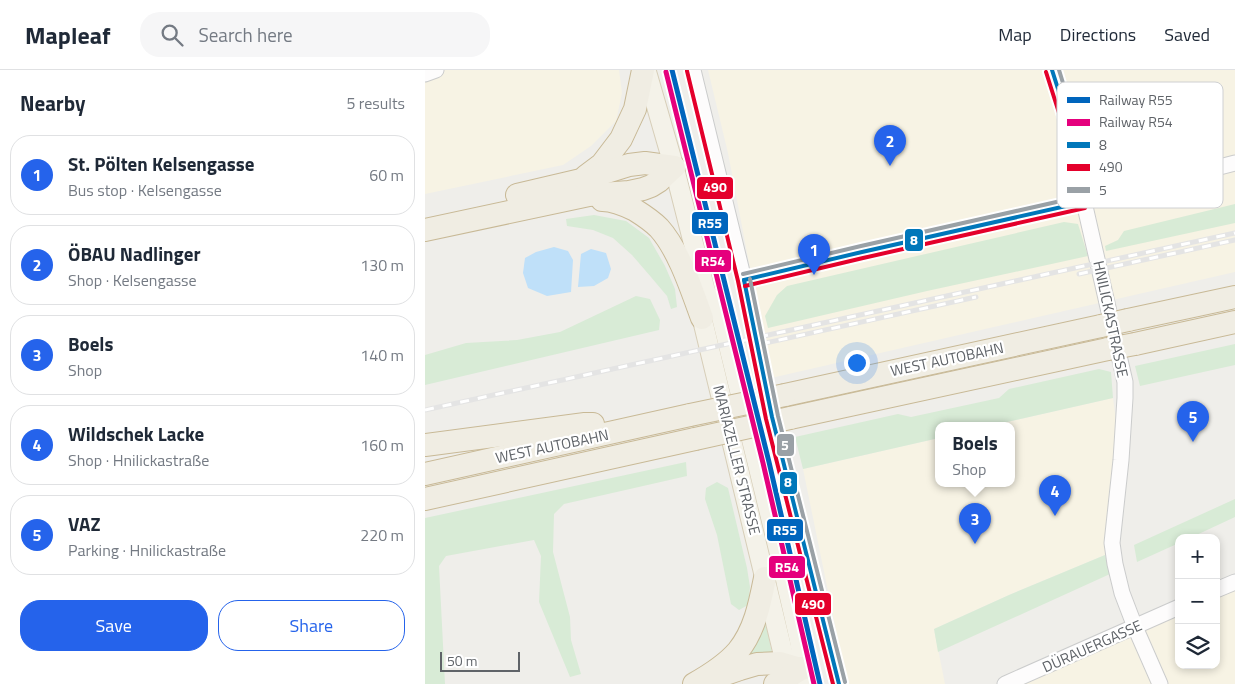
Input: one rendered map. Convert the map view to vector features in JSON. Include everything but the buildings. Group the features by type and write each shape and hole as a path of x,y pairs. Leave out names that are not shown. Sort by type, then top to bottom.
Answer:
{"highway":[{"path":"581,180 603,164 621,139 635,109 644,70"},
{"path":"425,217 581,180 629,165 645,163 674,167"},
{"path":"425,230 589,195 643,189 659,181 674,167"},
{"path":"566,200 606,200 626,205 644,215 659,229 669,243 682,267 702,318"},
{"name":"WEST AUTOBAHN","path":"425,474 1235,296"},
{"name":"WEST AUTOBAHN","path":"425,499 1235,322"},
{"path":"425,445 585,424 651,424"},
{"path":"694,684 727,662 738,651 749,634 759,607 765,578"},
{"path":"694,684 757,664 780,663 792,677"}],"main road":[{"name":"MARIAZELLER STRASSE","path":"644,70 674,167 706,294 702,318 765,578 792,677"},
{"name":"MARIAZELLER STRASSE","path":"706,294 720,311 799,638 792,677"}],"street":[{"path":"425,74 435,70"},
{"path":"693,70 744,280 772,417 839,684"},
{"name":"HNILICKASTRASSE","path":"1051,70 1057,88"},
{"path":"744,280 1057,208"},
{"name":"HNILICKASTRASSE","path":"1086,208 1125,382 1121,460 1112,543 1115,564 1122,593 1160,684"},
{"path":"1220,588 1235,582"},
{"name":"DÜRAUERGASSE","path":"1005,684 1175,609"}],"shaded area":[{"path":"425,70 619,70 622,93 616,121 591,146 563,165 425,194"},
{"path":"708,70 1235,70 1235,272 771,378 728,153"},
{"path":"1113,398 1116,421 1105,555 934,629 945,684 847,684 803,469 935,439 935,487 1015,487 1015,422 1007,422"},
{"path":"1235,589 1235,684 1019,684 1175,616 1175,669 1220,669 1220,595"}],"green space":[{"path":"1235,204 1235,223 1106,251 1105,246 1118,240 1124,231"},
{"path":"594,215 626,221 649,238 665,266 675,289 677,307 671,309 667,296 632,255 613,238 593,230 567,226 566,219"},
{"path":"1064,222 1078,224 1088,256 768,328 765,316 777,295 787,286"},
{"path":"636,296 650,299 660,320 659,330 425,385 425,355 466,343 517,340 560,332"},
{"path":"1235,344 1235,365 1140,386 1135,366"},
{"path":"1099,369 1111,372 1113,398 1007,422 935,422 935,439 803,469 795,437 898,414 911,417 999,398 1009,389"},
{"path":"686,462 687,476 564,504 554,514 553,552 570,617 571,640 581,674 570,677 539,602 541,556 534,540 446,556 439,566 445,684 425,684 425,518"},
{"path":"717,482 728,488 747,568 750,587 748,605 739,610 731,604 717,535 705,499 706,488"},
{"path":"1235,499 1235,517 1199,534 1175,534 1175,545 1137,562 1134,545"},
{"path":"1105,555 1110,574 938,652 934,629"},
{"path":"764,615 773,658 739,657"}],"water":[{"path":"554,247 568,251 573,260 571,292 547,296 528,288 523,273 525,258 536,252"},
{"path":"591,249 606,253 611,269 608,278 594,286 578,287 581,254"}],"railway":[{"path":"425,410 1235,233"},
{"path":"1079,274 1235,240"},
{"path":"761,344 976,297"}],"rail line":[{"name":"R55","path":"672,70 769,462 820,684"},
{"name":"R54","path":"666,72 763,463 814,684"}],"transit line":[{"name":"8","path":"1052,70 1057,86"},
{"name":"5","path":"1059,70 1063,82"},
{"name":"490","path":"687,71 738,281 766,419 833,684"},
{"name":"490","path":"1046,72 1057,107"},
{"name":"5","path":"743,274 1057,202"},
{"name":"8","path":"744,280 1057,208"},
{"name":"490","path":"745,286 1085,208"},
{"name":"5","path":"750,279 778,416 845,682"},
{"name":"8","path":"744,280 772,417 839,684"}],"place":[{"name":"ÖBAU Nadlinger","path":"890,166"},
{"name":"St. Pölten Kelsengasse","path":"814,275"},
{"name":"VAZ","path":"1193,442"},
{"name":"Wildschek Lacke","path":"1055,516"},
{"name":"Boels","path":"975,544"}]}
